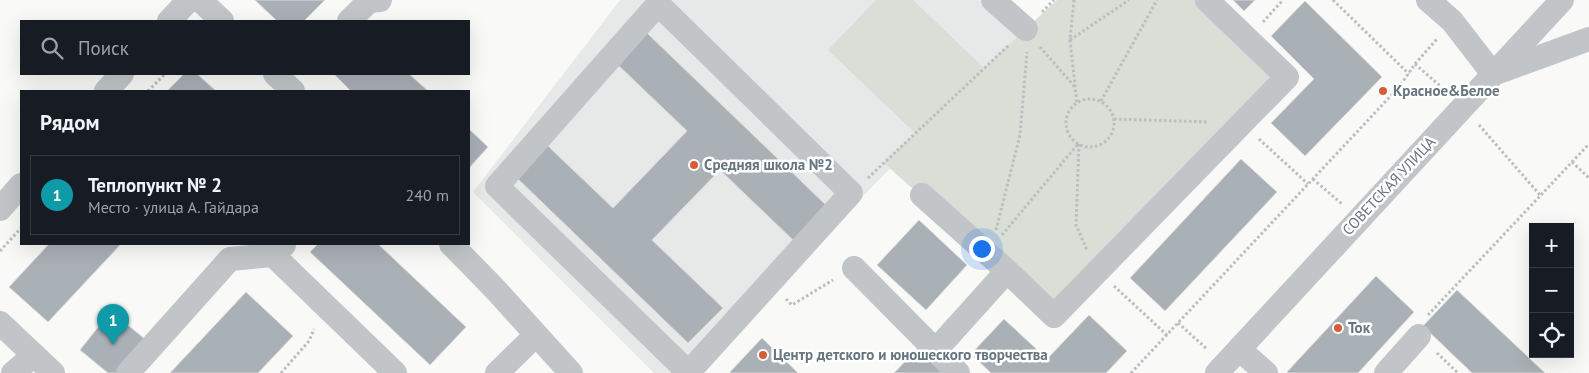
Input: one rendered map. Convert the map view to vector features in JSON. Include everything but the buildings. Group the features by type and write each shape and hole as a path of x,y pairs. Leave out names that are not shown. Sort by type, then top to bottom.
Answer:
{"street":[{"path":"170,20 188,0"},
{"path":"200,0 221,20"},
{"path":"350,20 369,0 380,0"},
{"path":"992,0 1028,32"},
{"path":"922,195 991,251 1054,316 1287,77 1207,0"},
{"path":"1428,0 1452,22 1493,74 1589,40"},
{"name":"СОВЕТСКАЯ УЛИЦА","path":"1227,362 1562,0"},
{"path":"658,4 851,193 688,373 497,186 658,4"},
{"path":"107,90 121,75"},
{"path":"0,209 20,186"},
{"path":"452,245 571,373"},
{"path":"128,373 230,259 279,250 325,306 394,373"},
{"path":"854,268 958,373"},
{"path":"935,351 1008,270"},
{"path":"0,323 53,373"},
{"path":"497,373 536,335"},
{"path":"1386,373 1419,336"},
{"path":"13,373 34,355"},
{"path":"1227,362 1266,373"}],"path":[{"path":"1074,0 1070,40 1077,103"},
{"path":"1070,40 1129,0"},
{"path":"1100,101 1157,0"},
{"path":"1333,0 1409,74"},
{"path":"1131,373 1400,86 1415,64 1452,22"},
{"path":"1028,32 1075,87"},
{"path":"851,193 1028,32"},
{"path":"991,251 1020,135 1028,32"},
{"path":"1415,64 1463,107 1540,195"},
{"path":"149,90 164,75"},
{"path":"1092,99 1100,101 1108,106 1114,119 1114,127 1111,134 1107,140 1100,144 1086,146 1079,144 1068,133 1067,116 1077,103 1092,99"},
{"path":"1114,119 1242,124 1308,184"},
{"path":"991,251 1079,144"},
{"path":"1079,144 1076,225 1098,272 1167,334"},
{"path":"1458,373 1413,331 1589,144"},
{"path":"1572,162 1589,178"},
{"path":"1313,179 1359,219"},
{"path":"0,251 20,229"},
{"path":"771,283 792,305 838,276 872,286"},
{"path":"281,373 309,341 325,306"},
{"path":"1178,323 1227,362"}],"shaded area":[{"name":"Средняя школа №2","path":"620,0 979,0 1020,35 691,373 654,373 473,192"},
{"path":"876,0 913,0 984,68 1057,0 1207,0 1287,77 1054,316 884,163 915,133 828,50"}],"place":[{"name":"Красное&Белое","path":"1383,91"},
{"name":"Средняя школа №2","path":"694,165"},
{"name":"Ток","path":"1338,328"},
{"name":"Теплопункт № 2","path":"113,345"},
{"name":"Центр детского и юношеского творчества","path":"763,355"}]}
